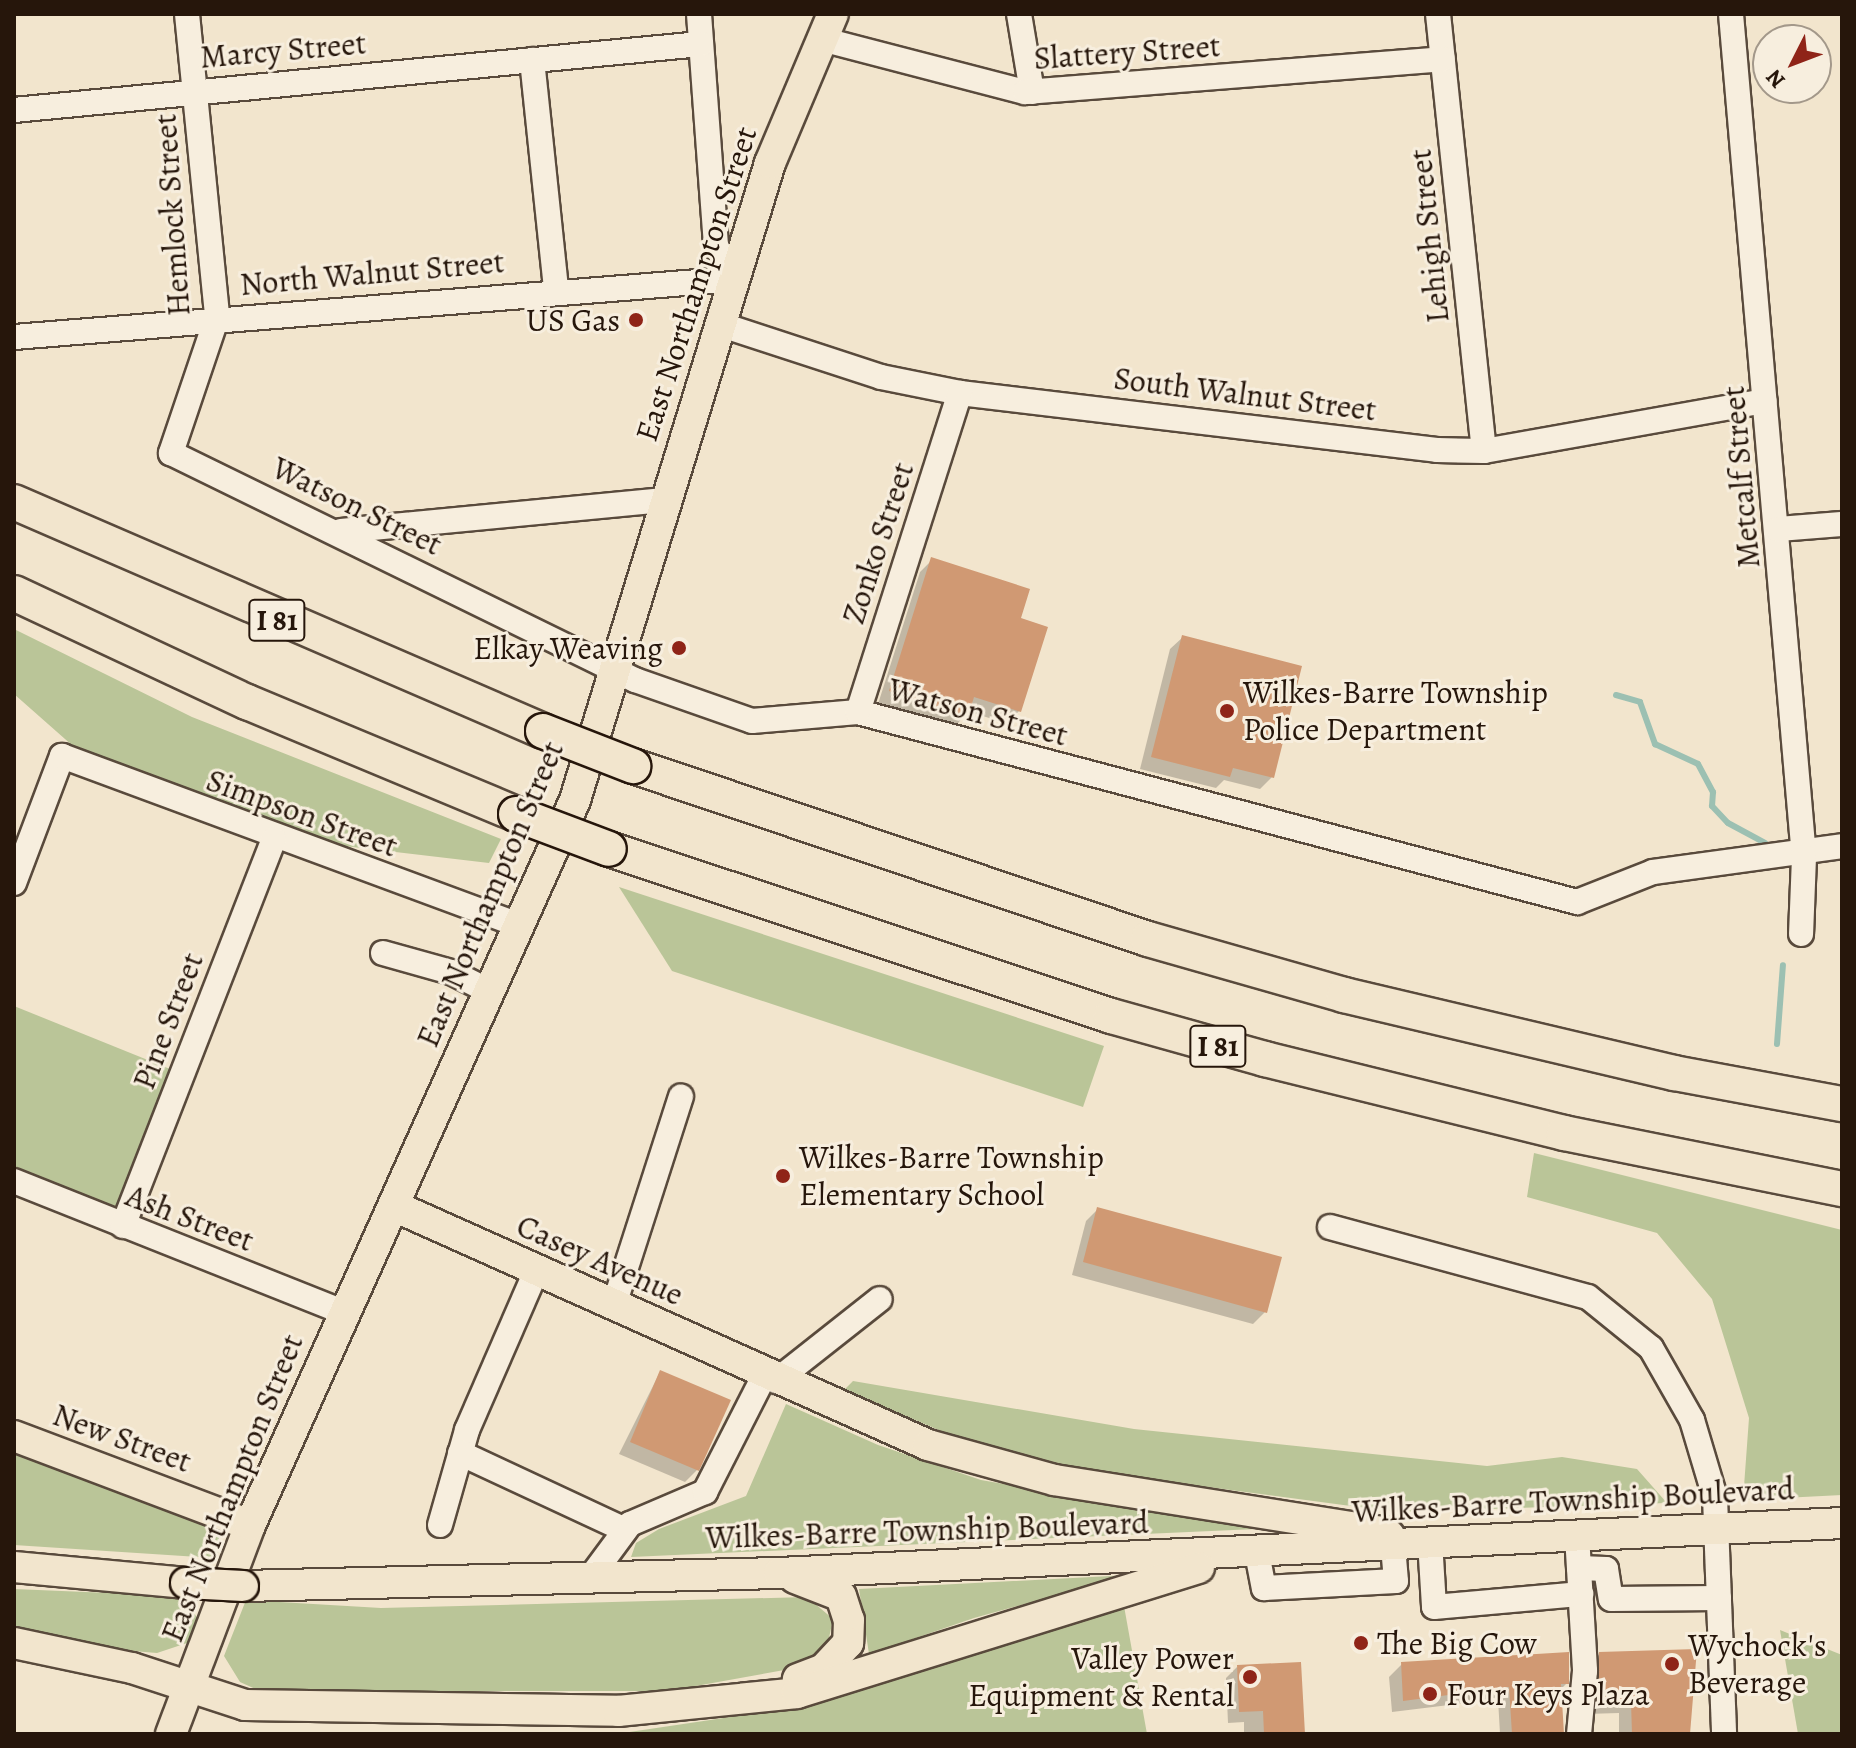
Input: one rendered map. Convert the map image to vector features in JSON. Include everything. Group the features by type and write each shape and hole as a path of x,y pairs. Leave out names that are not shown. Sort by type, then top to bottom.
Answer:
{"highway":[{"name":"I 81","path":"14,502 543,731 633,766 1148,939 1344,995 1674,1073 1842,1104"},
{"name":"I 81","path":"14,593 247,702 516,814 609,849 1111,1016 1265,1059 1564,1133 1842,1189"}],"main road":[{"name":"East Northampton Street","path":"171,1734 250,1525 575,800 770,163 827,27"},
{"name":"Casey Avenue","path":"394,1206 862,1421 992,1465 1392,1539"},
{"name":"New Street","path":"14,1436 250,1525"},
{"name":"Wilkes-Barre Township Boulevard","path":"14,1567 243,1586 590,1578 1244,1554 1392,1539 1430,1541 1842,1523"},
{"path":"14,1643 132,1668 245,1705 509,1713 658,1708 767,1692 797,1693 1244,1554"},
{"path":"767,1692 824,1669 848,1643 841,1596 779,1573"}],"street":[{"name":"Hemlock Street","path":"171,453 217,317 187,14"},
{"path":"699,14 716,246 735,279"},
{"path":"1019,14 1032,92"},
{"name":"Lehigh Street","path":"1438,14 1484,451"},
{"name":"Metcalf Street","path":"1731,14 1804,857 1801,934"},
{"name":"Slattery Street","path":"827,27 1032,92 1443,59"},
{"name":"Marcy Street","path":"14,110 194,89 701,44"},
{"path":"532,60 556,290"},
{"name":"North Walnut Street","path":"14,337 217,317 735,279"},
{"name":"South Walnut Street","path":"722,325 881,377 960,393 1484,451 1765,401"},
{"name":"Zonko Street","path":"858,712 960,393"},
{"name":"Watson Street","path":"171,453 340,531 613,668 752,721 858,712 1545,898 1577,902 1653,872 1804,857 1842,846"},
{"path":"340,531 665,500"},
{"path":"1778,529 1842,524"},
{"name":"Simpson Street","path":"14,883 62,756 274,839 521,926"},
{"name":"Pine Street","path":"123,1226 274,839"},
{"path":"383,953 451,972 491,992"},
{"path":"614,1305 681,1096"},
{"name":"Ash Street","path":"14,1181 343,1312"},
{"path":"1330,1227 1588,1297 1623,1319 1681,1395 1707,1459 1717,1529 1724,1734"},
{"path":"440,1525 460,1453 536,1271"},
{"path":"590,1578 625,1530 652,1511 705,1492 770,1378 880,1299"},
{"path":"460,1453 625,1530"},
{"path":"1577,1535 1581,1594 1579,1734"},
{"path":"1430,1541 1434,1607 1581,1594"},
{"path":"1579,1568 1606,1569 1611,1599 1719,1598"}],"green space":[{"path":"14,629 192,717 501,839 489,863 319,843 82,754 14,694"},
{"path":"619,887 1104,1046 1083,1107 672,971"},
{"path":"14,1006 175,1071 118,1211 14,1168"},
{"path":"1534,1153 1842,1230 1842,1495 1743,1500 1749,1418 1712,1299 1657,1233 1527,1197"},
{"path":"853,1381 1134,1429 1487,1466 1562,1457 1637,1469 1667,1503 1396,1512 1095,1472 960,1439 844,1390"},
{"path":"786,1404 878,1445 981,1480 1256,1529 631,1557 636,1543 659,1529 746,1496"},
{"path":"14,1447 209,1523 219,1531 219,1551 214,1558 14,1545"},
{"path":"1130,1575 974,1618 869,1654 859,1589"},
{"path":"14,1589 181,1596 199,1620 190,1642 157,1653 109,1649 14,1631"},
{"path":"807,1597 833,1619 826,1652 801,1667 668,1691 260,1691 240,1682 224,1656 246,1600 381,1608"},
{"path":"1124,1606 1147,1734 616,1734 778,1710"},
{"path":"1780,1630 1842,1655 1842,1734 1798,1734"}],"building":[{"path":"931,557 1030,589 1021,618 1048,627 1021,712 974,697 968,717 889,691"},
{"name":"Wilkes-Barre Township Police Department","path":"1182,635 1302,666 1274,778 1233,768 1230,777 1151,757"},
{"path":"1097,1207 1282,1257 1267,1313 1083,1262"},
{"path":"660,1370 731,1400 699,1471 630,1442"},
{"path":"1697,1649 1690,1734 1632,1734 1631,1702 1597,1702 1599,1652"},
{"name":"Four Keys Plaza","path":"1569,1652 1569,1684 1561,1684 1564,1734 1512,1734 1509,1687 1403,1701 1401,1662"},
{"path":"1301,1662 1305,1734 1264,1734 1263,1711 1239,1712 1237,1665"}],"waterway":[{"path":"1616,695 1640,702 1655,744 1698,764 1713,792 1712,806 1728,823 1765,843"},
{"path":"1777,1044 1783,965"}],"place":[{"name":"US Gas","path":"636,320"},
{"name":"Elkay Weaving","path":"679,648"},
{"name":"Wilkes-Barre Township Police Department","path":"1227,711"},
{"name":"Wilkes-Barre Township Elementary School","path":"783,1176"},
{"name":"The Big Cow","path":"1361,1643"},
{"name":"Wychock's Beverage","path":"1672,1664"},
{"name":"Valley Power Equipment & Rental","path":"1250,1677"},
{"name":"Four Keys Plaza","path":"1430,1694"}]}
